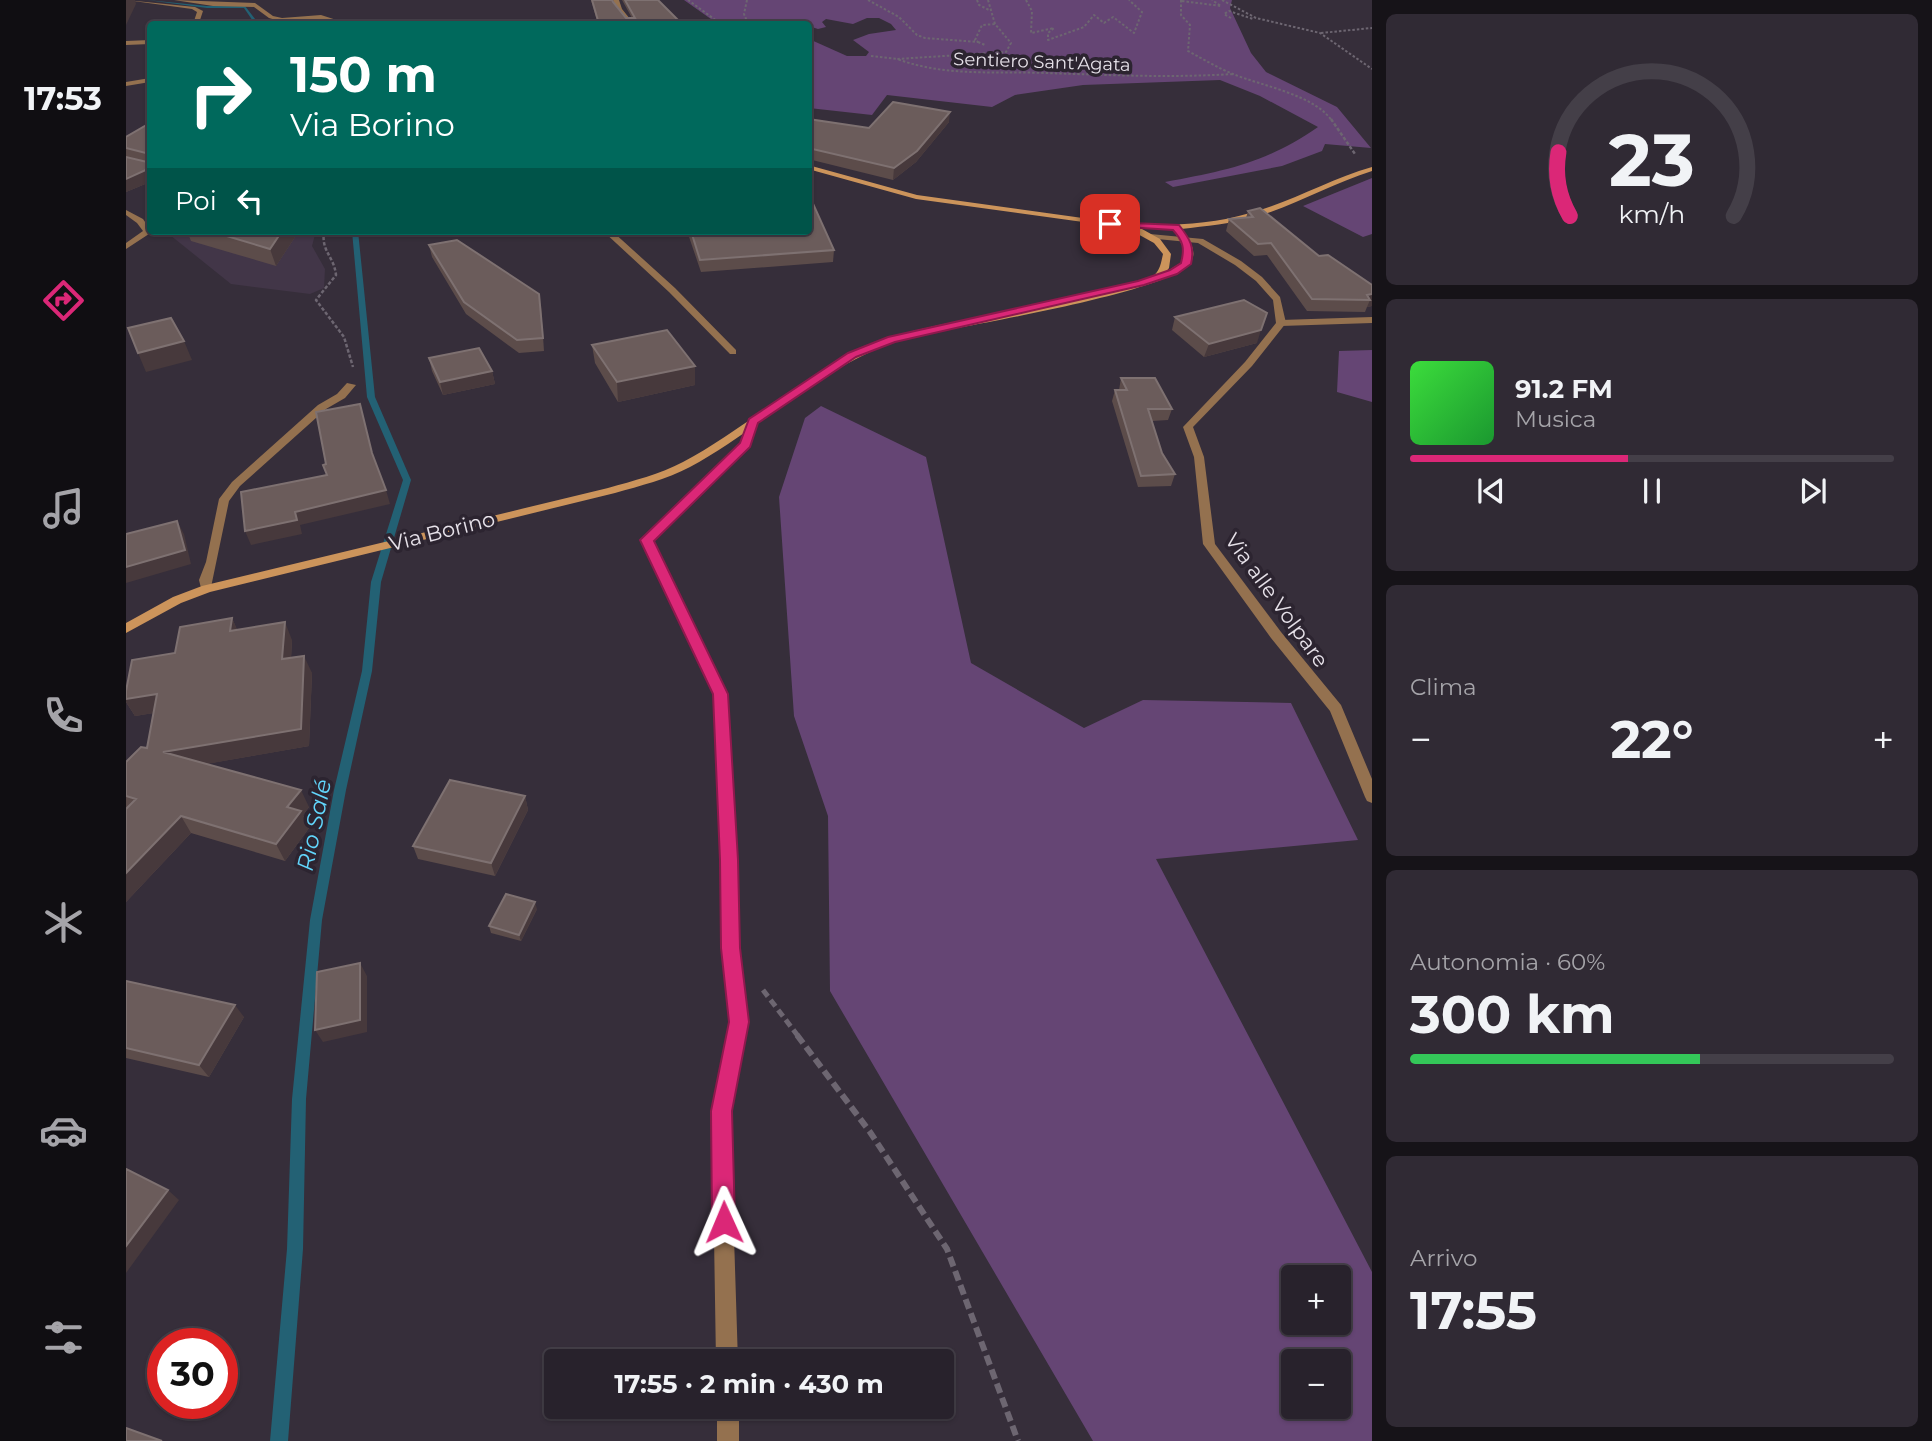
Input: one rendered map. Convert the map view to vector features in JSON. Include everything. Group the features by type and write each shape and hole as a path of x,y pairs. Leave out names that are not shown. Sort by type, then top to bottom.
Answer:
{"street":[{"path":"128,0 193,8 200,11 197,21"},
{"path":"177,0 255,5 271,17 282,20 321,17 335,21"},
{"path":"616,0 619,9 629,21"},
{"path":"126,43 147,41"},
{"path":"126,84 147,80"},
{"path":"812,168 916,197 1126,226 1175,227 1217,223 1254,215 1340,179 1372,169"},
{"path":"126,212 140,221 147,231"},
{"path":"1126,226 1150,236 1184,237 1214,248 1259,279 1277,299 1281,323 1372,320"},
{"path":"1175,227 1184,237"},
{"path":"126,247 147,233"},
{"path":"611,235 672,290 733,352"},
{"path":"1150,236 1167,254 1168,261 1166,268 1154,279"},
{"name":"Via Borino","path":"126,629 177,600 206,589 635,484 685,465 753,422 835,364 873,346 1154,279 1186,264 1189,250 1184,237"},
{"name":"Via alle Volpare","path":"1281,323 1259,354 1188,427 1199,457 1209,544 1276,635 1336,709 1372,797"},
{"path":"206,589 205,580 212,562 223,501 236,484 351,385"},
{"name":"Via Borino","path":"727,1349 721,1111 739,1022 730,948 729,860 720,694 646,540 746,444 753,422"},
{"path":"728,1419 728,1441"}],"path":[{"path":"688,0 717,21"},
{"path":"747,0 744,14 747,21"},
{"path":"867,0 899,17 917,35 985,45"},
{"path":"976,0 979,5 989,10"},
{"name":"Sentiero Sant'Agata","path":"898,59 1006,52 1011,43 1001,36 989,10 988,0"},
{"name":"Sentiero Sant'Agata","path":"1026,0 1031,7 1031,33 1054,28 1048,33 1048,40 1084,27 1094,15 1104,23 1113,17 1134,33 1142,12 1129,0"},
{"path":"1181,0 1221,6 1212,0"},
{"name":"Sentiero Sant'Agata","path":"1181,0 1181,15 1191,25 1188,51 1233,74 1265,84 1325,110 1359,161"},
{"path":"1222,0 1256,18 1271,22"},
{"path":"1231,18 1224,14 1228,11 1320,33 1372,29"},
{"path":"978,42 975,40 982,25 996,24"},
{"path":"1320,33 1372,69"},
{"path":"871,56 898,59"},
{"name":"Sentiero Sant'Agata","path":"898,59 905,63 946,71 982,74 1045,73 1149,78 1233,74"},
{"path":"323,235 322,245 337,270 337,277 316,300 344,337 355,373 351,385"},
{"path":"730,948 870,1132 947,1249 1018,1441"}],"shaded area":[{"path":"684,0 1232,0 1230,8 1251,53 1266,72 1337,107 1371,148 1325,144 1322,151 1282,166 1173,187 1165,182 1244,164 1281,149 1318,127 1260,96 1220,80 1083,85 1015,95 992,107 887,95 872,115 812,108 812,40 847,56 866,56 869,52 853,40 869,34 896,30 891,24 879,18 867,18 853,24 826,19 822,22 826,27 818,29 812,27 812,21 714,21"},
{"path":"1372,178 1372,234 1363,237 1303,206"},
{"path":"170,235 315,235 312,246 325,269 324,288 310,294 231,284"},
{"path":"1372,350 1372,402 1337,392 1339,351"},
{"path":"821,406 926,457 971,663 1084,728 1143,700 1291,703 1358,840 1156,859 1372,1272 1372,1441 1093,1441 830,991 828,816 794,716 779,497 805,418"}],"building":[{"path":"592,0 612,0 626,18 635,18 625,0 658,0 679,21 598,21"},
{"path":"893,102 950,112 917,151 894,168 812,149 812,120 869,128"},
{"path":"147,125 147,162 146,153 126,148 126,137"},
{"path":"126,157 147,162 147,169 126,179"},
{"path":"812,201 834,250 700,260 692,235 812,235"},
{"path":"1260,208 1319,256 1328,255 1372,285 1372,294 1367,295 1370,300 1312,299 1271,243 1258,244 1229,219 1253,217 1248,211"},
{"path":"223,235 279,235 270,249"},
{"path":"457,240 539,294 543,338 517,340 464,302 429,245"},
{"path":"1244,300 1267,313 1261,330 1209,344 1175,317"},
{"path":"171,318 184,341 138,353 128,328"},
{"path":"667,330 695,366 617,382 592,345"},
{"path":"479,348 492,371 440,382 429,358"},
{"path":"1121,378 1155,378 1172,409 1148,409 1162,453 1175,474 1141,476 1115,390 1127,390"},
{"path":"360,404 372,453 386,490 295,512 297,520 245,531 241,492 327,475 323,465 326,464 316,412"},
{"path":"177,521 185,550 126,567 126,534"},
{"path":"232,618 230,631 285,622 282,659 304,656 301,729 163,752 301,790 287,807 301,811 276,844 181,816 126,873 126,809 136,799 126,796 126,762 141,747 147,748 157,694 126,699 132,660 175,653 180,627"},
{"path":"450,780 525,796 491,863 413,846"},
{"path":"506,894 535,902 519,935 489,926"},
{"path":"360,963 360,1020 315,1030 317,972"},
{"path":"126,981 235,1005 199,1065 126,1048"},
{"path":"126,1169 168,1190 126,1246"},
{"path":"126,1428 162,1441 126,1441"}],"waterway":[{"name":"Rio Salé","path":"149,0 207,7 245,7 255,21"},
{"name":"Rio Salé","path":"279,1441 295,1249 299,1099 316,920 340,790 367,671 376,582 407,480 371,397 355,235"}],"route":[{"path":"724,1222 721,1111 739,1022 730,948 729,860 720,694 646,540 746,444 753,422 852,355 892,339 1140,283 1173,272 1186,264 1189,250 1184,237 1175,227 1110,224"}]}
